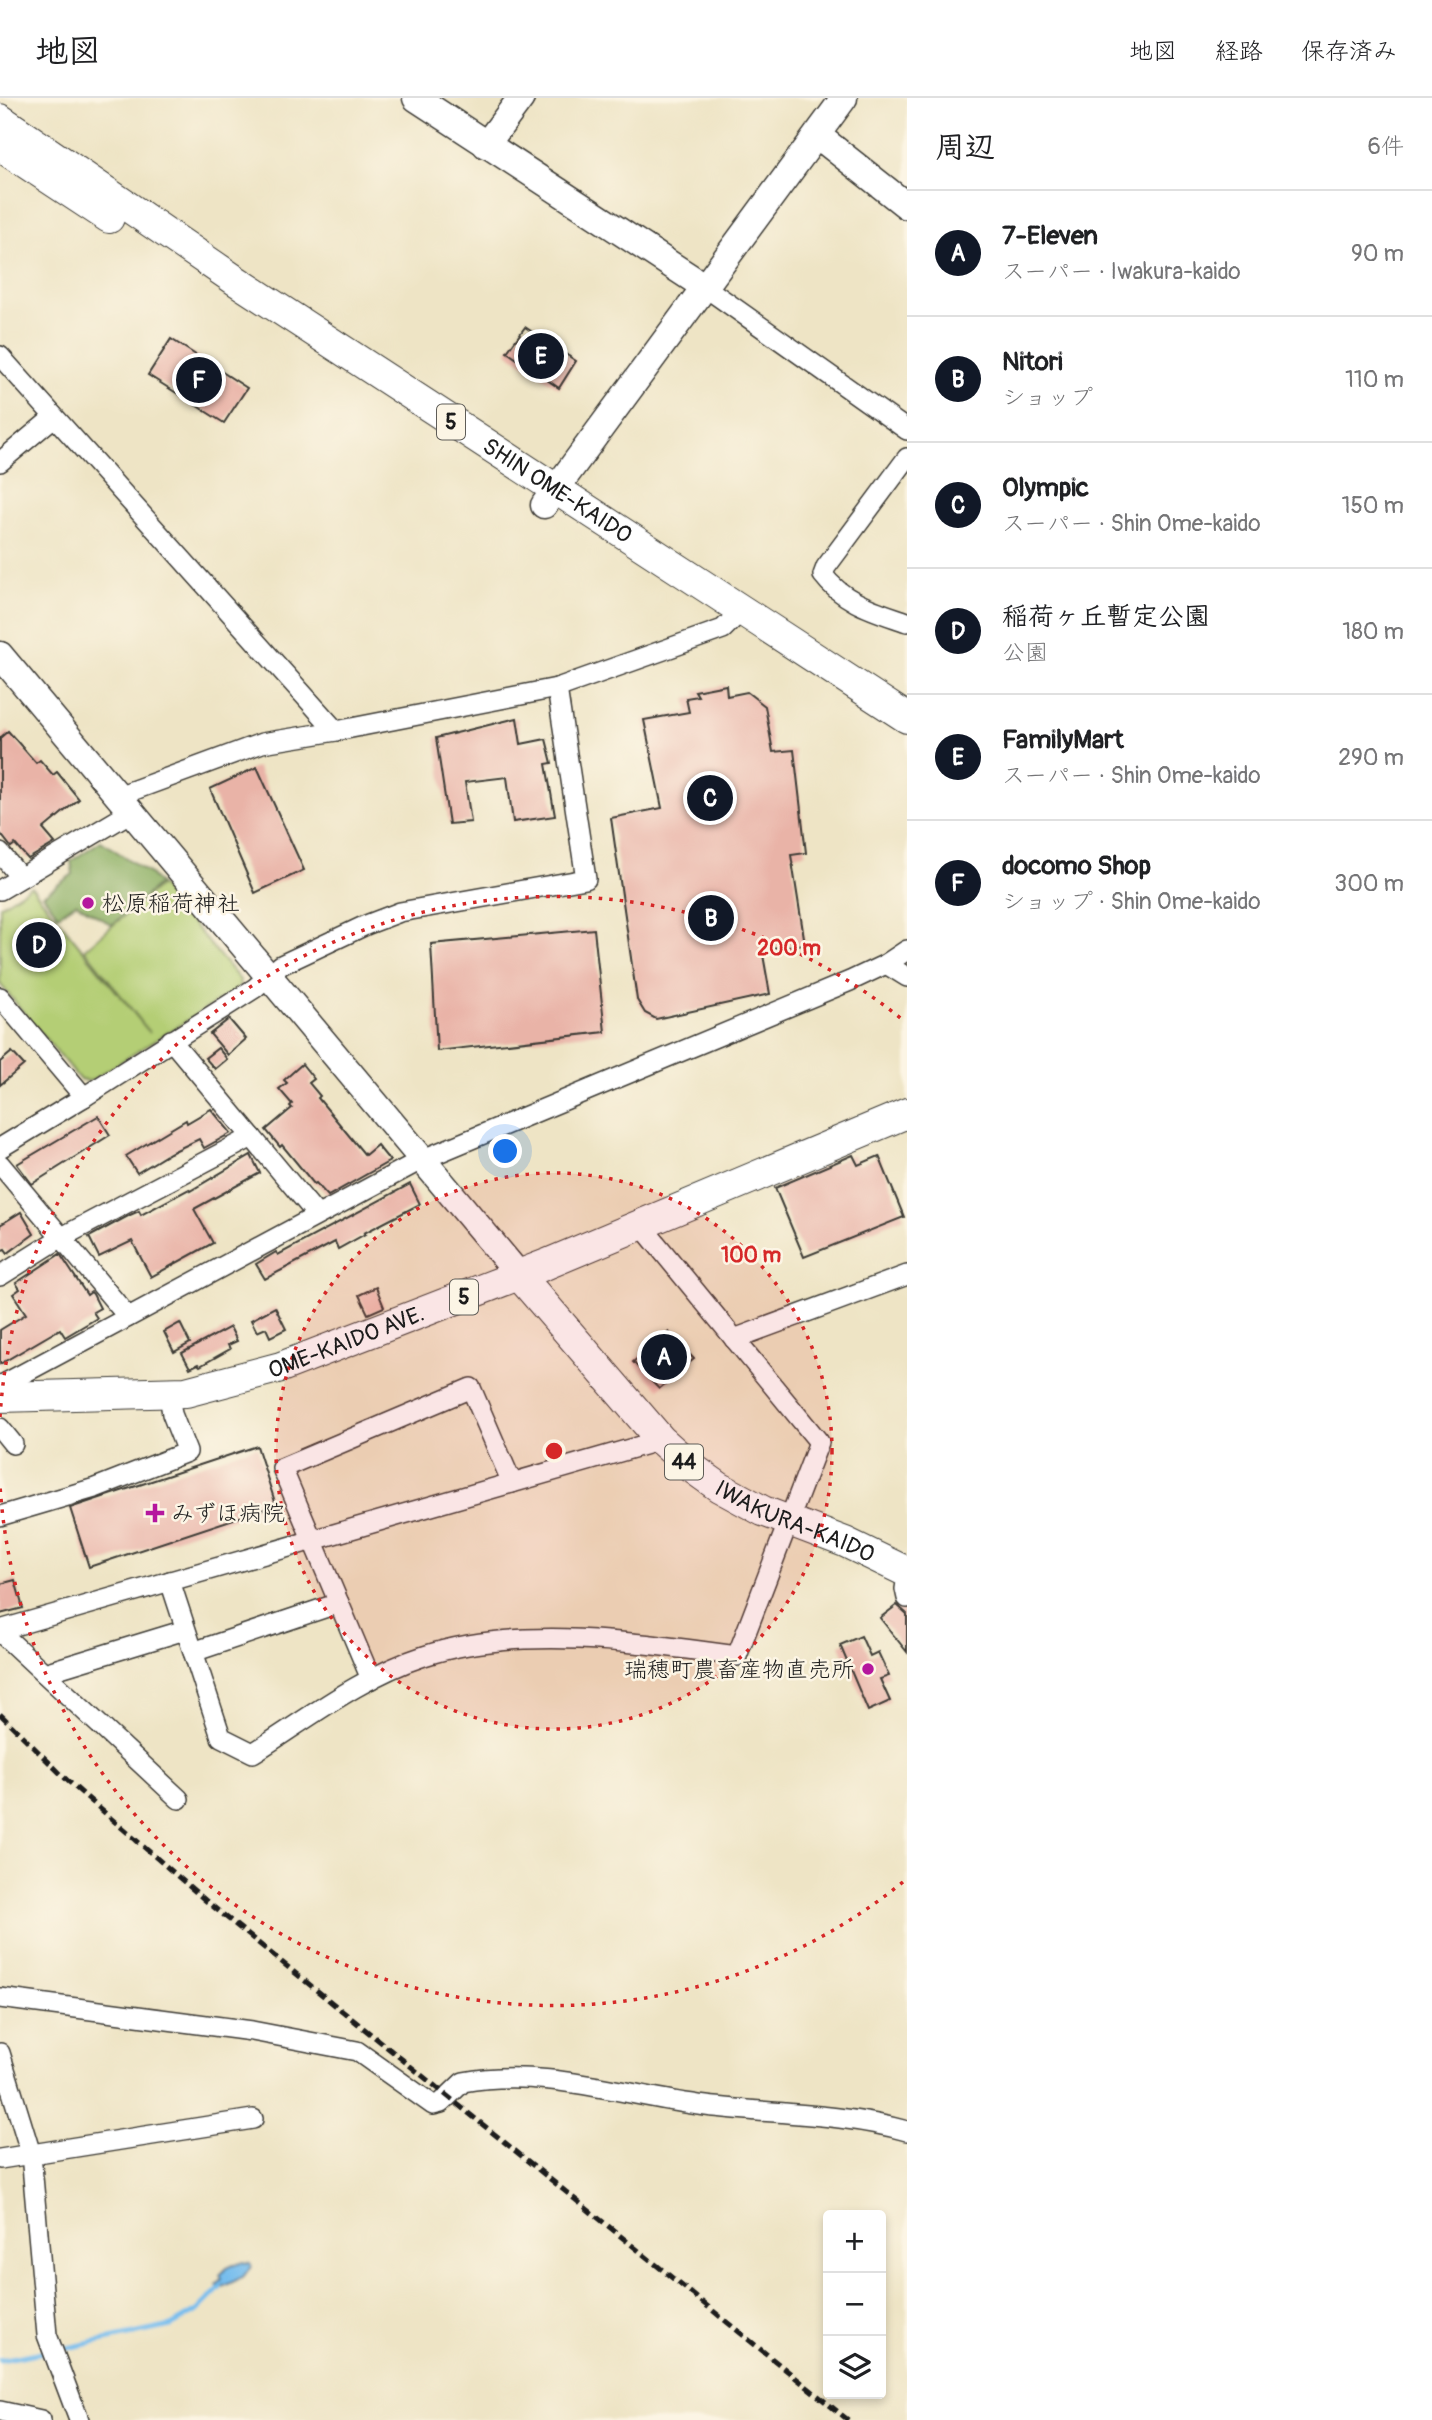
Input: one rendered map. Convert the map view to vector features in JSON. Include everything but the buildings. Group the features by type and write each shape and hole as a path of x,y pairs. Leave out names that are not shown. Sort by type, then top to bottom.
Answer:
{"main road":[{"name":"SHIN OME-KAIDO","path":"0,119 550,498 638,564 907,718"},
{"name":"SHIN OME-KAIDO","path":"2,152 550,498"},
{"name":"SHIN OME-KAIDO","path":"735,618 907,739"},
{"name":"OME-KAIDO AVE.","path":"0,1397 169,1394 215,1386 281,1367 519,1275 907,1113"},
{"name":"IWAKURA-KAIDO","path":"519,1275 661,1440 691,1467 719,1487 755,1507 845,1542 907,1574"}],"street":[{"path":"416,98 705,287 907,430"},
{"path":"486,145 521,98"},
{"path":"550,498 844,98"},
{"path":"817,135 907,206"},
{"path":"0,356 336,731"},
{"path":"0,463 54,416"},
{"path":"907,458 826,567 823,575 830,584 858,605 907,622"},
{"path":"0,890 124,804 262,743 557,688 648,657 735,618"},
{"path":"0,655 519,1275"},
{"path":"0,1148 255,988 281,965 366,925 400,912 586,879 557,688"},
{"path":"0,853 20,877"},
{"path":"0,1386 421,1160 886,964 907,950"},
{"path":"886,964 907,977"},
{"path":"0,997 84,1097"},
{"path":"171,1040 317,1215"},
{"path":"0,1276 62,1237 252,1137"},
{"path":"0,1164 128,1317"},
{"path":"170,1581 221,1737 253,1753 371,1679 425,1655 506,1638 670,1646 737,1656 819,1442 641,1225"},
{"path":"734,1339 907,1275"},
{"path":"371,1679 282,1468 471,1388 512,1483"},
{"path":"0,1516 95,1488 187,1452 172,1414 169,1394"},
{"path":"0,1428 13,1444"},
{"path":"179,1799 0,1631 661,1440"},
{"path":"907,1574 907,1598"},
{"path":"193,1652 339,1603"},
{"path":"44,1673 185,1630"},
{"path":"0,1998 252,2031 357,2051 433,2105 441,2103 463,2082 537,2078 704,2105 819,2116 907,2131"},
{"path":"0,2053 31,2154 47,2335 79,2420"},
{"path":"0,2159 253,2119"},
{"path":"0,2411 41,2420"}],"green space":[{"path":"101,841 150,874 159,884 112,925 76,903 58,915 43,895 73,874 71,861"},
{"path":"160,885 240,980 239,988 90,1081 80,1080 0,984 0,906 31,886 150,1033 85,949"}],"water":[{"path":"240,2262 250,2263 251,2266 243,2277 220,2288 217,2285 222,2279 220,2275"}],"waterway":[{"path":"58,2350 171,2326 197,2311 220,2288"},
{"path":"0,2360 48,2351"}],"railway":[{"path":"0,1714 68,1781 205,1900 848,2420"}],"place":[{"name":"FamilyMart","path":"541,356"},
{"name":"docomo Shop","path":"199,380"},
{"name":"Olympic","path":"710,798"},
{"name":"松原稲荷神社","path":"88,903"},
{"name":"Nitori","path":"711,918"},
{"name":"稲荷ヶ丘暫定公園","path":"39,945"},
{"name":"7-Eleven","path":"664,1357"},
{"name":"みずほ病院","path":"155,1513"},
{"name":"瑞穂町農畜産物直売所","path":"868,1669"}]}
